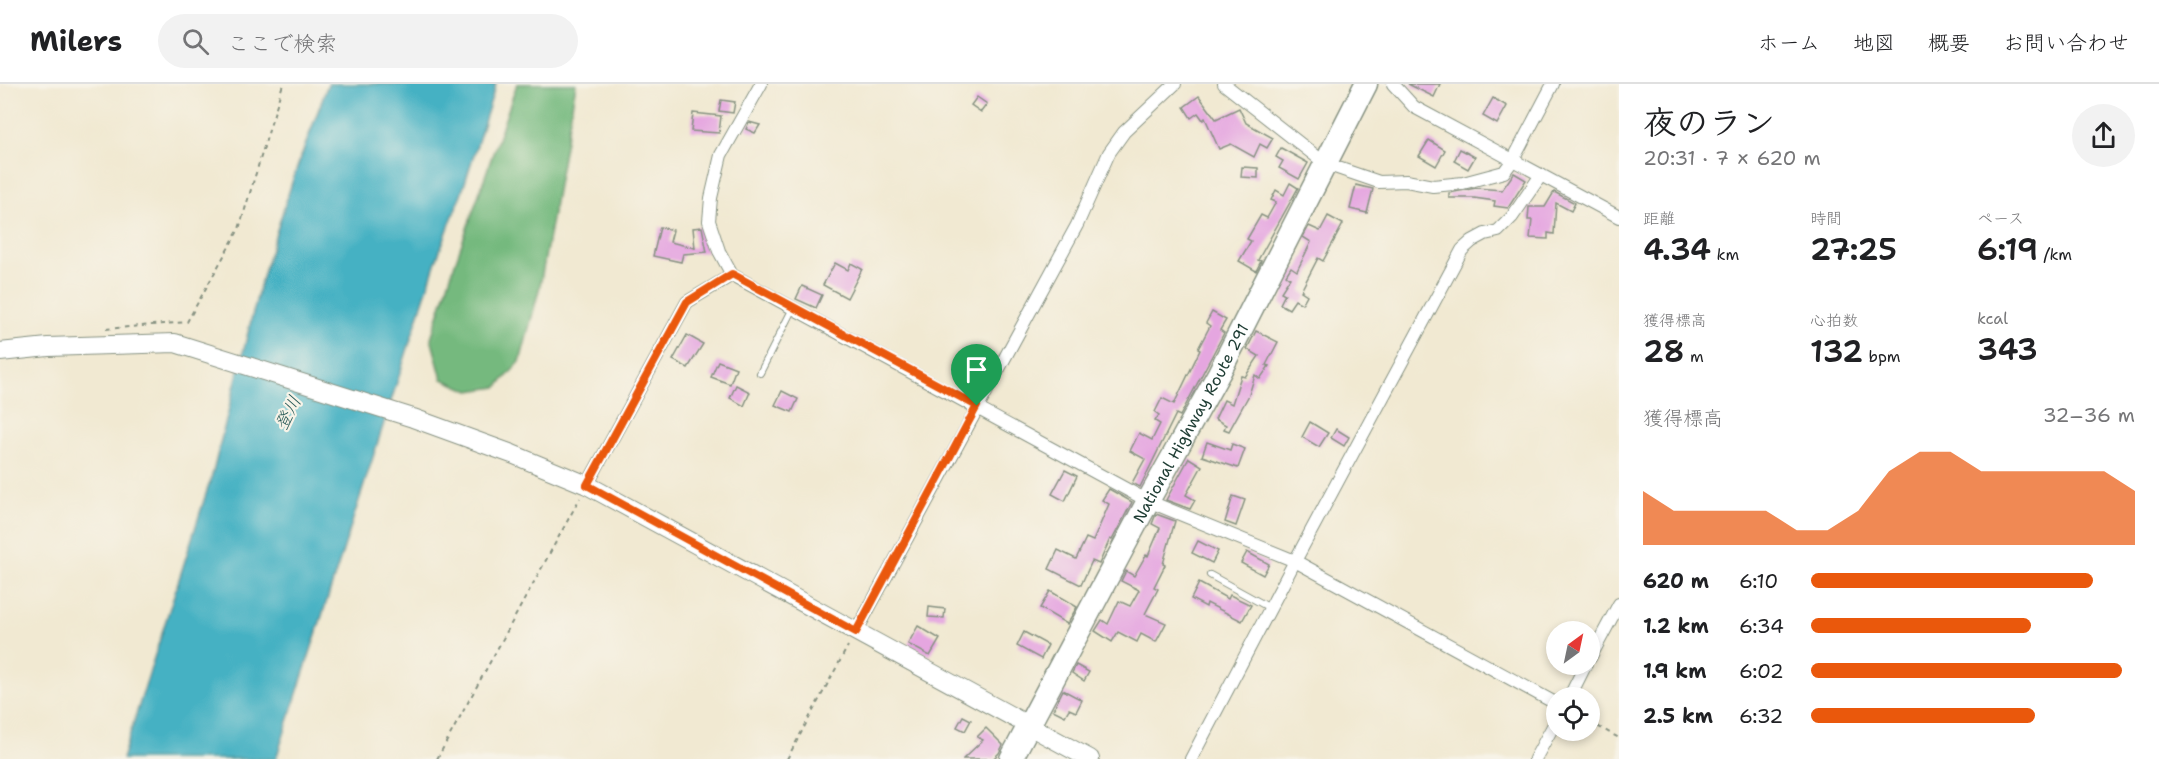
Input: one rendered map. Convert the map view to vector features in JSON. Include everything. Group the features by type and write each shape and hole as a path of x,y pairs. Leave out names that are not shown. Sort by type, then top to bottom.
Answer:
{"highway":[{"name":"National Highway Route 291","path":"1011,759 1148,501 1219,374 1366,84"}],"street":[{"path":"761,84 721,155 711,198 709,221 719,251 732,274 1148,501 1295,561 1546,698"},
{"path":"856,632 1077,225 1109,153 1124,132 1175,84"},
{"path":"1224,84 1326,164 1379,182 1406,181 1433,186 1463,183 1504,172 1513,160 1553,84"},
{"path":"1393,84 1414,107 1619,217"},
{"path":"1191,759 1462,250 1485,234 1498,231 1512,217 1541,175"},
{"path":"587,485 687,302 732,274"},
{"path":"0,352 48,346 175,343 413,418 512,454 587,485 1090,759"},
{"path":"1600,639 1619,604"},
{"path":"1535,759 1546,739"}],"lane":[{"path":"760,373 793,308"},
{"path":"1210,575 1270,608"}],"path":[{"path":"100,330 187,321 239,229 283,84"},
{"path":"437,759 587,485"},
{"path":"787,759 856,632"},
{"path":"1600,728 1619,738"}],"green space":[{"path":"517,84 576,84 540,286 520,362 497,387 470,391 442,379 431,338"}],"water":[{"name":"登川","path":"328,84 496,84 464,186 436,261 276,759 122,759 213,472 261,281 294,176"}],"building":[{"path":"1408,84 1440,84 1434,97"},
{"path":"1199,96 1216,119 1239,108 1246,123 1273,138 1267,148 1260,144 1254,157 1231,144 1219,149 1205,118 1203,120 1198,113 1191,118 1184,107"},
{"path":"977,97 987,104 981,112 971,105"},
{"path":"1493,98 1507,106 1497,124 1483,116"},
{"path":"721,100 735,102 733,113 719,111"},
{"path":"693,113 721,116 719,133 691,131"},
{"path":"749,122 760,125 755,133 746,129"},
{"path":"1429,140 1445,150 1436,166 1419,156"},
{"path":"1281,148 1308,163 1299,179 1279,168 1283,161 1276,157"},
{"path":"1460,149 1475,157 1468,169 1454,161"},
{"path":"1242,167 1258,168 1258,178 1241,177"},
{"path":"1514,173 1526,180 1508,208 1494,206 1495,201 1449,198 1449,193 1476,188 1502,190"},
{"path":"1290,183 1298,188 1258,260 1261,261 1256,271 1239,261 1251,241 1247,239 1261,215 1267,218 1276,202 1271,200 1276,190 1284,195"},
{"path":"1356,185 1373,189 1367,213 1350,209"},
{"path":"1554,192 1575,203 1571,211 1556,203 1554,234 1548,233 1548,239 1530,238 1532,220 1528,220 1529,207 1545,207"},
{"path":"1328,216 1343,224 1323,261 1318,258 1301,291 1307,295 1302,304 1295,300 1289,309 1280,304 1285,294 1281,292 1290,278 1286,275 1291,267 1297,271 1311,242 1303,237 1309,226 1320,231"},
{"path":"660,227 673,230 670,242 695,248 693,228 702,227 707,252 683,254 681,262 653,256"},
{"path":"835,263 848,270 851,263 862,269 847,298 823,285"},
{"path":"802,286 822,295 816,308 796,299"},
{"path":"1212,312 1226,320 1220,330 1224,333 1180,416 1176,414 1140,487 1132,483 1145,459 1130,451 1139,433 1152,440 1160,424 1155,421 1159,415 1155,412 1162,398 1174,404 1210,326 1206,323"},
{"path":"1256,331 1278,342 1266,365 1269,366 1260,379 1255,375 1249,395 1229,431 1224,429 1226,425 1215,419 1224,400 1232,404 1241,376 1245,377 1259,356 1247,349"},
{"path":"687,335 703,344 688,368 673,360"},
{"path":"718,361 736,368 730,384 711,377"},
{"path":"736,385 750,392 744,406 730,398"},
{"path":"782,391 798,399 792,412 775,405"},
{"path":"1310,422 1328,433 1319,447 1302,437"},
{"path":"1336,429 1349,437 1344,446 1331,438"},
{"path":"1207,442 1230,450 1232,444 1245,449 1238,468 1202,456"},
{"path":"1189,458 1202,466 1186,495 1195,500 1190,509 1166,500"},
{"path":"1065,470 1077,476 1065,501 1052,494"},
{"path":"1109,489 1132,502 1112,540 1110,539 1099,564 1092,561 1081,585 1049,569 1058,550 1076,559 1086,538 1093,541 1109,504 1102,500"},
{"path":"1233,496 1245,500 1236,526 1225,522"},
{"path":"1156,514 1175,521 1163,564 1165,565 1154,587 1158,589 1145,614 1166,623 1156,642 1141,634 1137,642 1118,632 1112,642 1095,631 1102,620 1108,624 1119,601 1130,606 1139,590 1121,581 1126,571 1134,576 1146,555 1148,556 1160,528 1152,524"},
{"path":"1198,541 1218,551 1212,563 1192,553"},
{"path":"1247,552 1269,564 1263,575 1241,563"},
{"path":"1199,583 1228,599 1230,595 1251,605 1242,621 1207,603 1206,607 1191,599"},
{"path":"1050,591 1077,607 1067,624 1040,608"},
{"path":"929,607 945,609 944,618 928,617"},
{"path":"918,626 940,639 930,656 908,644"},
{"path":"1024,632 1048,645 1041,659 1017,646"},
{"path":"1076,665 1089,672 1084,681 1072,673"},
{"path":"1063,690 1082,700 1076,712 1069,709 1065,716 1053,710"},
{"path":"963,716 971,720 965,731 957,727"},
{"path":"986,728 1003,745 999,753 993,759 963,759 983,740 977,737"}],"route":[{"path":"732,274 977,406 856,632 587,485 687,302 732,274"}]}
